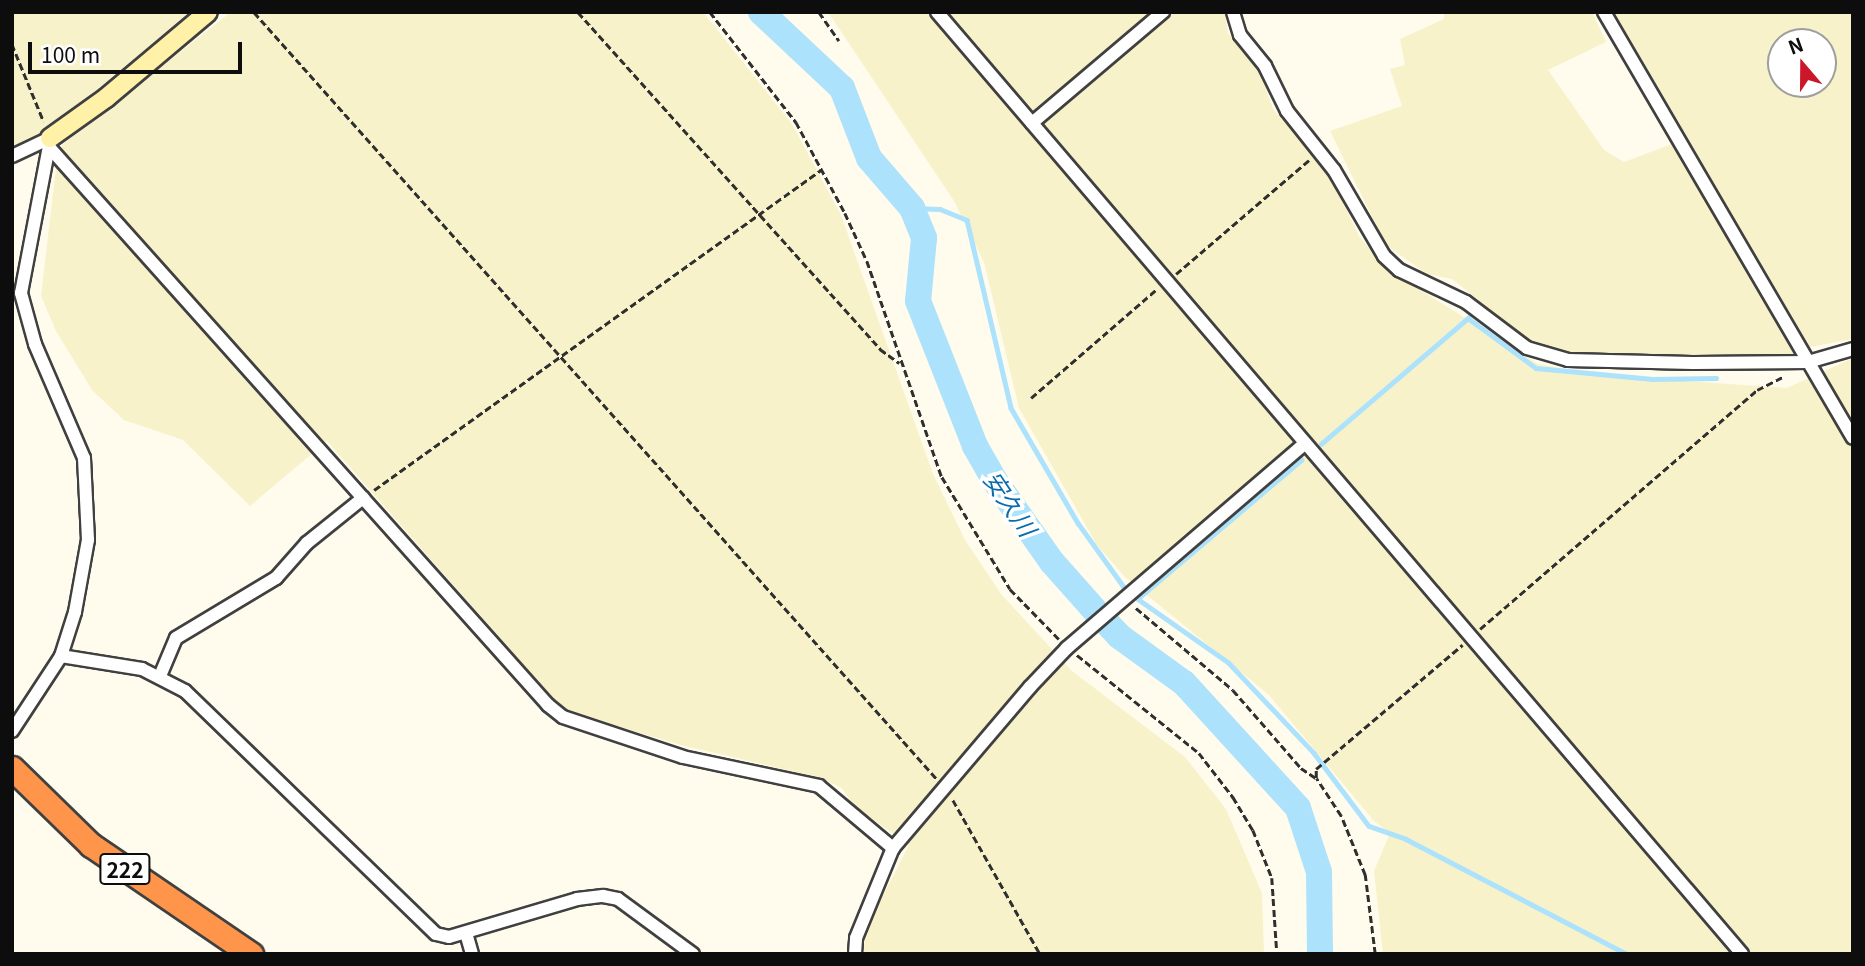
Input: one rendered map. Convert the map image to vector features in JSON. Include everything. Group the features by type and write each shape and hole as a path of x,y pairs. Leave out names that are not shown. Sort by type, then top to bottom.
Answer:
{"highway":[{"name":"222","path":"12,768 91,845 251,954"}],"street":[{"path":"12,156 49,142 208,12"},
{"path":"937,12 1742,954"},
{"path":"1032,123 1163,12"},
{"path":"1233,12 1240,35 1265,66 1287,111 1320,151 1384,256 1399,270 1465,302 1527,348 1568,360 1808,362 1853,349"},
{"path":"1604,12 1853,438"},
{"path":"12,731 61,656 75,612 88,540 84,458 35,344 17,294 49,142"},
{"path":"49,142 548,705 563,716 683,757 819,786 893,848"},
{"path":"855,954 856,938 893,848 1067,648 1306,443"},
{"path":"160,676 176,638 276,578 307,543 363,498"},
{"path":"61,656 160,676 185,691 436,934 466,933 577,899 603,896 618,899 693,954"},
{"path":"466,933 472,954"}],"path":[{"path":"254,12 946,789 1040,954"},
{"path":"578,12 880,349 900,364"},
{"path":"710,12 796,122 821,169 867,261 928,445 964,516 1010,589 1067,648 1199,753 1233,797 1253,830 1272,878 1277,954"},
{"path":"819,12 839,41"},
{"path":"12,44 49,142"},
{"path":"1031,398 1320,151"},
{"path":"363,498 760,216 821,169"},
{"path":"1316,778 1316,769 1757,390 1808,362"},
{"path":"1125,599 1233,690 1300,768 1316,778 1341,817 1365,875 1375,954"}],"shaded area":[{"path":"12,12 191,12 62,118 32,140 12,146"},
{"path":"231,12 703,12 792,124 841,215 933,474 965,540 1001,594 1072,671 1185,757 1226,809 1262,893 1264,954 864,954 865,937 876,909 909,845 854,806 842,788 818,777 681,745 563,710 327,441 250,506 183,440 124,420 92,390 56,331 41,296 56,168 63,144"},
{"path":"828,12 1225,12 1228,33 1261,75 1273,109 1327,169 1359,236 1372,252 1400,277 1538,364 1596,375 1787,388 1853,358 1853,954 1383,954 1374,871 1390,833 1374,821 1269,695 1125,577 1097,545 1019,408 984,262 954,201"},
{"path":"1444,12 1592,12 1606,42 1548,70 1604,150 1624,162 1672,144 1796,355 1692,359 1556,351 1531,342 1452,279 1427,274 1386,245 1330,131 1402,106 1390,69 1405,65 1400,39 1444,19"},
{"path":"1614,12 1853,12 1853,339 1810,347"}],"waterway":[{"name":"安久川","path":"761,12 842,88 869,158 912,208 924,238 918,301 975,446 995,481 1052,562 1100,616 1119,636 1184,683 1298,808 1319,872 1320,954"},
{"path":"912,208 940,209 967,220 1011,408 1078,523 1124,587"},
{"path":"1321,444 1468,318 1536,368 1652,379 1716,378"},
{"path":"1302,460 1138,599 1229,663 1314,753 1369,826 1406,839 1627,954"}]}
